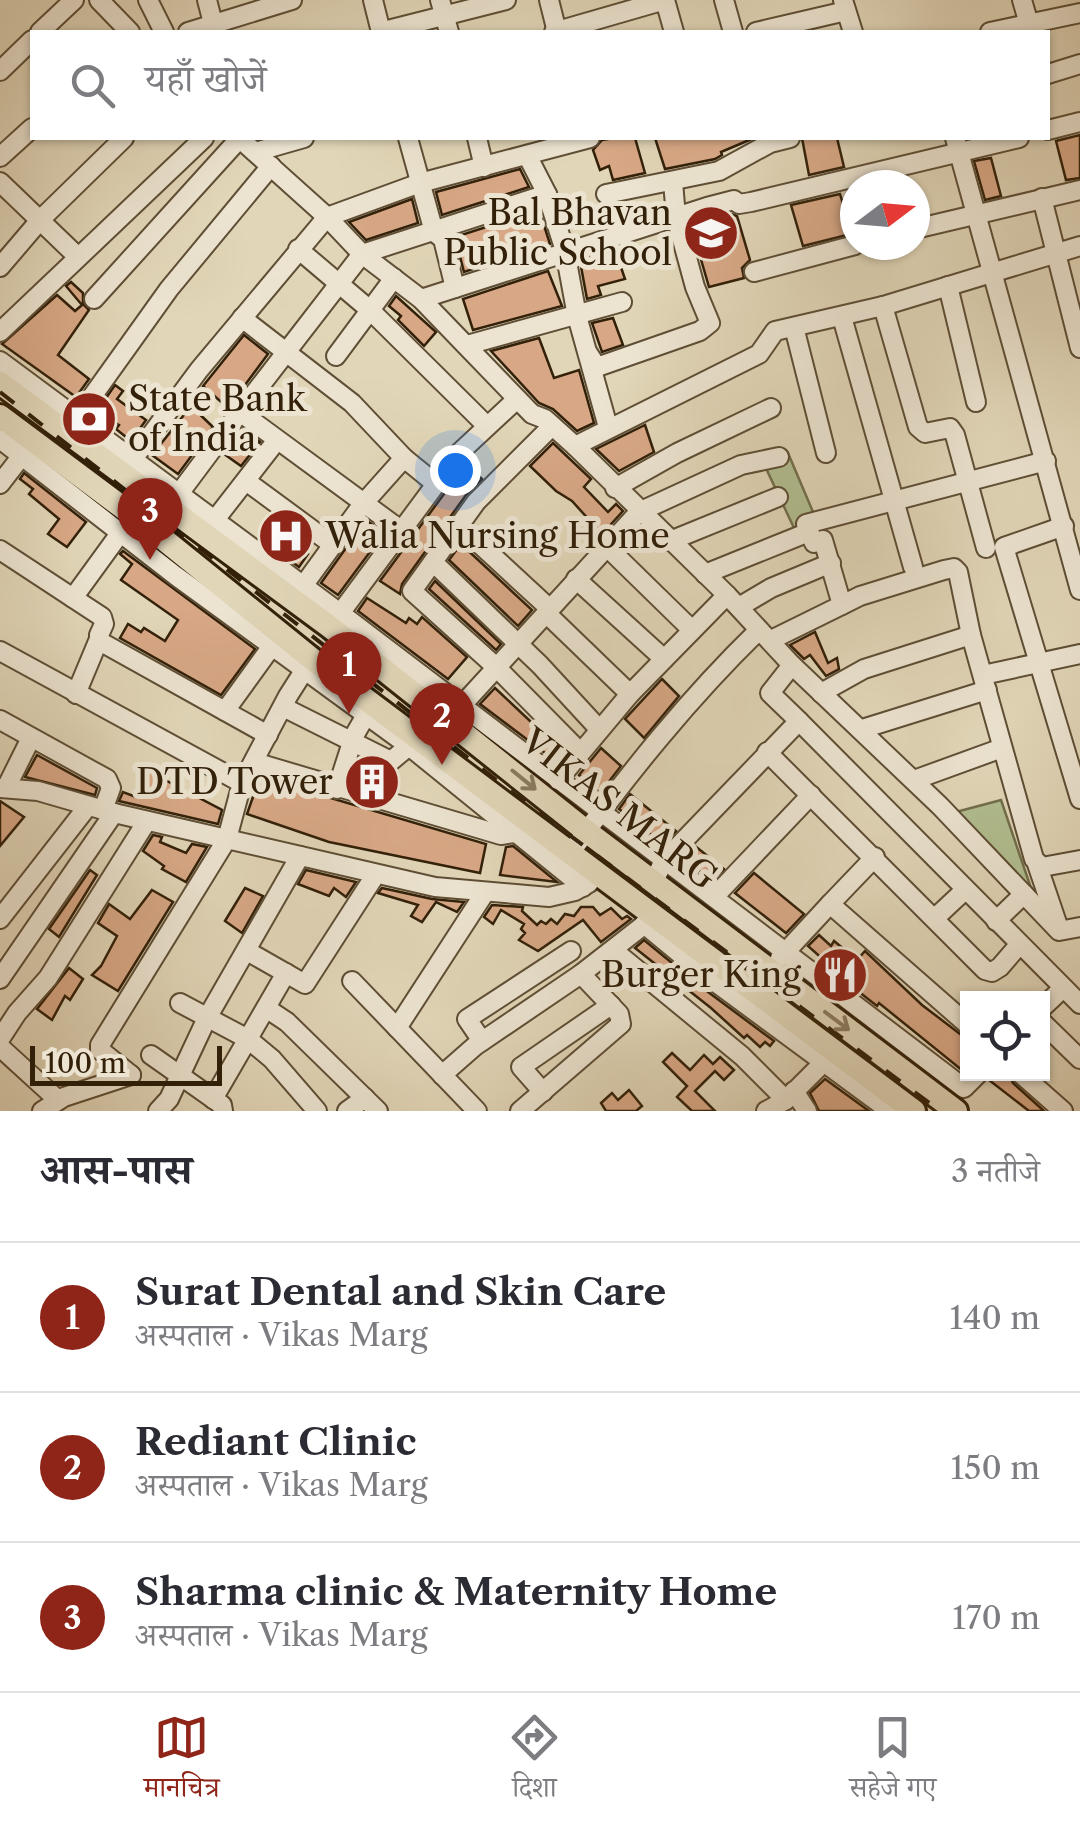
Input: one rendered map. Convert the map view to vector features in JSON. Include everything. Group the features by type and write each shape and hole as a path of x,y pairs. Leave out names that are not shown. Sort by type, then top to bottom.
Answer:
{"main road":[{"name":"VIKAS MARG","path":"0,383 127,468 335,620 778,961 956,1111"},
{"name":"VIKAS MARG","path":"0,416 28,448 146,525 308,664 530,831 571,852 587,884 650,920 830,1056 914,1111"}],"street":[{"path":"42,30 74,0"},
{"path":"99,0 128,30"},
{"path":"148,0 163,30"},
{"path":"207,0 214,27"},
{"path":"198,30 292,0"},
{"path":"373,0 380,30"},
{"path":"389,30 506,0"},
{"path":"549,0 556,30"},
{"path":"563,30 665,0 673,30"},
{"path":"724,0 732,30"},
{"path":"1022,0 1029,24"},
{"path":"763,30 844,5 851,30"},
{"path":"1000,30 1080,13"},
{"path":"0,71 30,42"},
{"path":"1050,73 1080,64"},
{"path":"1050,130 1080,122"},
{"path":"0,158 30,130"},
{"path":"0,267 7,245 41,220 122,140"},
{"path":"0,332 202,140"},
{"path":"94,299 238,140"},
{"path":"242,140 327,216 362,254 421,298 532,414 574,446 733,601 792,665 862,729 900,771 914,780 1059,931"},
{"path":"255,152 297,140"},
{"path":"409,140 434,232 443,239 454,288"},
{"path":"477,140 484,167"},
{"path":"127,468 242,318 327,216 420,183 582,140"},
{"path":"606,194 718,171 782,140"},
{"path":"421,298 734,200 739,204 751,202 957,144 998,140"},
{"path":"957,144 1080,590"},
{"path":"527,155 548,194 565,251 577,316 608,427"},
{"path":"76,419 169,290 271,166"},
{"path":"0,182 77,256"},
{"path":"588,353 597,366 700,331 710,323 694,287 676,218 673,182"},
{"path":"930,225 1080,190"},
{"path":"178,495 362,254 548,194"},
{"path":"1042,198 1080,348"},
{"path":"574,446 758,354 776,331 883,306 1080,246"},
{"path":"298,249 370,310 487,426"},
{"path":"754,272 840,249"},
{"path":"336,356 394,278"},
{"path":"948,286 976,402"},
{"path":"467,345 622,302"},
{"path":"883,306 918,426 926,438 953,430 986,548"},
{"path":"842,317 913,567"},
{"path":"242,318 352,402 404,458 436,484"},
{"path":"794,327 826,453"},
{"path":"0,362 76,419 127,468 178,495 304,586 335,620 459,453 517,399"},
{"path":"615,488 677,453 772,408"},
{"path":"240,412 402,531"},
{"path":"552,426 476,502 412,591 495,666 580,752"},
{"path":"0,438 28,448 121,532 272,646 308,664 366,714 530,831 587,884 549,897 435,887 101,810 38,791 3,788 31,738"},
{"path":"214,521 277,440"},
{"path":"0,484 28,448"},
{"path":"593,822 558,780 455,713 639,512 741,465 779,457"},
{"path":"304,586 362,505 404,458"},
{"path":"842,605 823,540 814,543 806,524 1046,461"},
{"path":"246,480 334,545"},
{"path":"670,542 778,497"},
{"path":"459,526 630,694"},
{"path":"1064,526 1004,547 1080,799"},
{"path":"73,598 121,532"},
{"path":"705,574 804,534"},
{"path":"606,546 692,630"},
{"path":"0,550 104,620 76,694"},
{"path":"433,562 599,729"},
{"path":"558,780 630,694 692,630 733,601 831,563"},
{"path":"571,852 711,676 765,635 860,596 954,568 1002,748 1059,931"},
{"path":"576,580 664,659"},
{"path":"821,693 864,669 971,635"},
{"path":"99,639 268,735"},
{"path":"225,711 272,646"},
{"path":"0,652 242,783"},
{"path":"862,729 1037,664 1080,654"},
{"path":"0,1047 50,1106 131,1075 100,1050 226,839 242,783 308,664"},
{"path":"792,665 770,693 1080,1004"},
{"path":"283,708 391,761 409,746"},
{"path":"337,789 366,714"},
{"path":"0,720 107,779 111,788 0,979"},
{"path":"798,721 659,872 714,897 778,961 964,1088 971,1081"},
{"path":"914,780 1002,748"},
{"path":"767,752 985,970 992,972 1000,967 1019,945"},
{"path":"254,762 501,835 530,831"},
{"path":"714,897 812,795"},
{"path":"0,919 101,810"},
{"path":"0,1038 16,1013 48,978 147,821"},
{"path":"158,1111 181,1075 206,1018 300,856"},
{"path":"778,961 875,857"},
{"path":"1037,864 1042,867 1080,860"},
{"path":"247,951 305,984 376,874"},
{"path":"935,918 965,890"},
{"path":"397,1028 484,894"},
{"path":"996,922 1024,894"},
{"path":"830,904 960,1018"},
{"path":"442,1075 482,1041 582,974 650,920"},
{"path":"1059,931 1080,926"},
{"path":"613,950 807,1111"},
{"path":"482,1041 467,1019 571,951"},
{"path":"151,1055 217,1106 248,1039 286,973"},
{"path":"526,1109 618,1028 621,1018 582,974"},
{"path":"352,981 476,1111"},
{"path":"1050,1000 1062,989"},
{"path":"180,1003 248,1039 282,1070 317,1111"},
{"path":"543,1092 522,1067 611,1006"},
{"path":"266,1008 287,1022 371,1104 347,1111"},
{"path":"1050,1030 1080,1059"},
{"path":"766,1111 790,1095 830,1056 890,1111"},
{"path":"1029,1081 1063,1111"}],"green space":[{"path":"788,453 816,519 794,528 764,464"},
{"path":"1001,800 1032,891 956,812"}],"building":[{"path":"1080,135 1080,178 1066,180 1056,141"},
{"path":"602,140 636,140 645,173 613,180 609,166 600,170 593,150"},
{"path":"656,140 749,140 721,152 715,159 665,169"},
{"path":"802,140 837,140 844,167 809,175"},
{"path":"991,158 1001,196 985,200 974,161"},
{"path":"520,169 529,187 442,215 436,192"},
{"path":"840,194 840,237 803,246 791,205"},
{"path":"412,199 418,223 366,240 349,222"},
{"path":"527,214 530,222 542,219 550,244 464,272 455,237"},
{"path":"731,214 737,216 750,260 742,268 744,278 709,287 691,225"},
{"path":"615,250 625,279 598,286 601,295 587,299 580,261"},
{"path":"548,271 562,306 473,330 463,299"},
{"path":"71,282 83,293 83,304 89,310 58,355 89,379 76,397 2,344 57,295 75,311 82,305 66,286"},
{"path":"396,296 436,332 424,346 389,306"},
{"path":"613,318 623,345 602,352 592,323"},
{"path":"244,335 268,354 228,408 203,386"},
{"path":"539,338 554,378 579,370 594,423 577,431 553,409 539,403 491,351"},
{"path":"115,385 123,391 117,399 146,420 131,441 116,429 119,425 97,411"},
{"path":"191,406 213,427 178,474 152,455"},
{"path":"645,425 654,452 619,471 596,449"},
{"path":"243,429 260,442 241,466 224,454"},
{"path":"553,443 591,479 584,487 608,512 616,504 623,511 602,534 572,501 530,466"},
{"path":"466,464 482,479 466,495 402,584 400,594 380,581"},
{"path":"24,473 86,522 67,547 48,534 59,519 29,494 33,489 20,479"},
{"path":"366,520 384,533 338,595 321,583"},
{"name":"Walia Nursing Home","path":"281,522 301,537 296,545 308,554 299,567 266,543"},
{"path":"461,544 532,610 518,626 449,560"},
{"path":"123,551 255,649 221,695 120,638 128,624 141,632 144,628 165,641 178,620 121,580 132,564 120,554"},
{"path":"435,581 501,644 496,650 429,589"},
{"path":"367,598 406,623 409,618 417,624 422,617 467,657 448,679 358,611"},
{"path":"815,632 828,663 837,658 839,669 826,676 810,655 804,659 790,645"},
{"path":"662,679 679,696 644,738 625,719"},
{"path":"495,688 564,753 557,762 480,704"},
{"path":"601,748 621,766 600,793 579,775"},
{"path":"37,755 97,788 95,795 25,777"},
{"path":"144,769 222,810 218,824 119,801 123,792 136,797"},
{"path":"260,777 486,844 480,873 329,842 247,814"},
{"path":"630,794 676,831 663,844 619,809"},
{"path":"0,801 24,817 0,846"},
{"path":"153,835 186,853 192,844 207,847 186,882 162,869 164,866 143,851"},
{"path":"513,846 557,882 500,875 506,847"},
{"path":"695,846 724,869 712,881 684,859"},
{"path":"90,870 97,875 59,937 49,929"},
{"path":"306,870 356,882 346,897 334,888 329,896 298,884"},
{"path":"754,873 804,914 786,933 735,893"},
{"path":"245,888 263,896 242,933 225,921"},
{"path":"382,888 464,902 457,912 436,902 422,922 411,916 418,905 378,893"},
{"path":"152,890 173,902 118,991 92,975 117,936 98,923 109,904 130,919"},
{"path":"492,905 523,907 522,911 537,925 551,919 557,924 565,914 574,916 581,907 593,907 600,915 611,908 622,919 631,919 601,942 583,920 538,951 519,940 525,933 521,929 524,924 501,910 493,924 484,917"},
{"path":"819,935 831,946 834,941 857,960 865,951 922,1005 960,1034 960,1069 879,1003 877,1006 863,995 808,946"},
{"path":"644,940 774,1041 770,1046 765,1042 760,1047 747,1035 744,1038 635,948"},
{"path":"69,968 83,979 70,1000 65,996 52,1020 37,1009"},
{"path":"672,1053 690,1070 704,1055 713,1064 720,1057 734,1070 724,1080 715,1071 695,1091 715,1111 692,1111 677,1097 687,1086 663,1062"},
{"path":"825,1079 869,1111 819,1111 810,1093"},
{"path":"990,1081 1012,1081 1044,1111 1029,1111"},
{"path":"629,1090 642,1106 636,1111 606,1111 601,1103 612,1093 618,1100"}],"railway":[{"path":"0,392 513,793 940,1111"}],"place":[{"name":"Bal Bhavan Public School","path":"711,233"},
{"name":"State Bank of India","path":"89,419"},
{"name":"Walia Nursing Home","path":"286,536"},
{"name":"Sharma clinic & Maternity Home","path":"150,560"},
{"name":"Surat Dental and Skin Care","path":"349,714"},
{"name":"Rediant Clinic","path":"442,765"},
{"name":"DTD Tower","path":"372,782"},
{"name":"Burger King","path":"840,975"}]}
